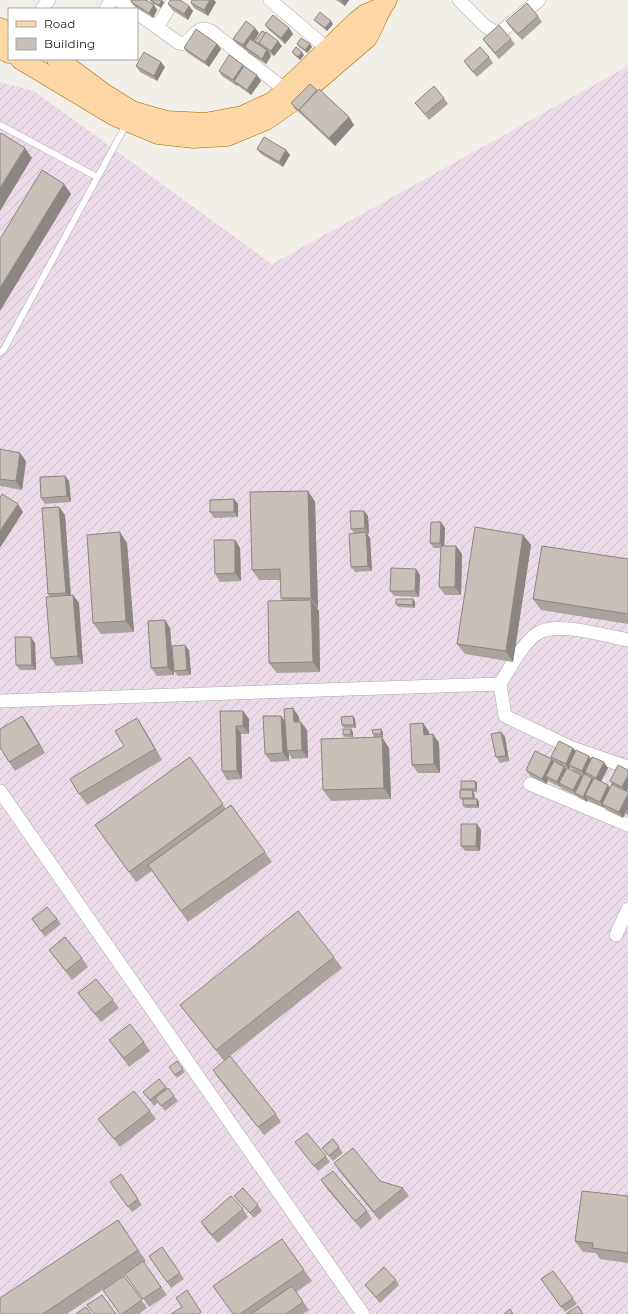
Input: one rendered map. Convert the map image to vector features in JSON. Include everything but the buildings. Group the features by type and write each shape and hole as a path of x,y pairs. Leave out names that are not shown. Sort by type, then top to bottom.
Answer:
{"main road":[{"path":"22,60 115,116 205,123 242,116 273,102 356,22 366,14 384,4"},
{"path":"58,60 106,95 130,116 158,134 194,138 227,136 266,120 296,99 367,38 374,27 384,4"}],"street":[{"path":"43,8 49,0"},
{"path":"118,0 130,8"},
{"path":"156,27 174,0"},
{"path":"270,0 328,49"},
{"path":"459,0 484,26 496,33 503,30 539,0"},
{"path":"138,14 179,43 184,44 200,29 205,28 285,90"},
{"path":"628,640 557,628 538,633 524,647 500,684 505,716 572,748 628,767"},
{"path":"0,701 500,684"},
{"path":"530,784 628,825"},
{"path":"0,791 363,1314"},
{"path":"616,935 628,909"}],"lane":[{"path":"0,353 4,349 130,116"},
{"path":"1,127 97,178"}],"shaded area":[{"path":"628,66 628,1314 0,1314 0,82 34,91 272,264"}]}
